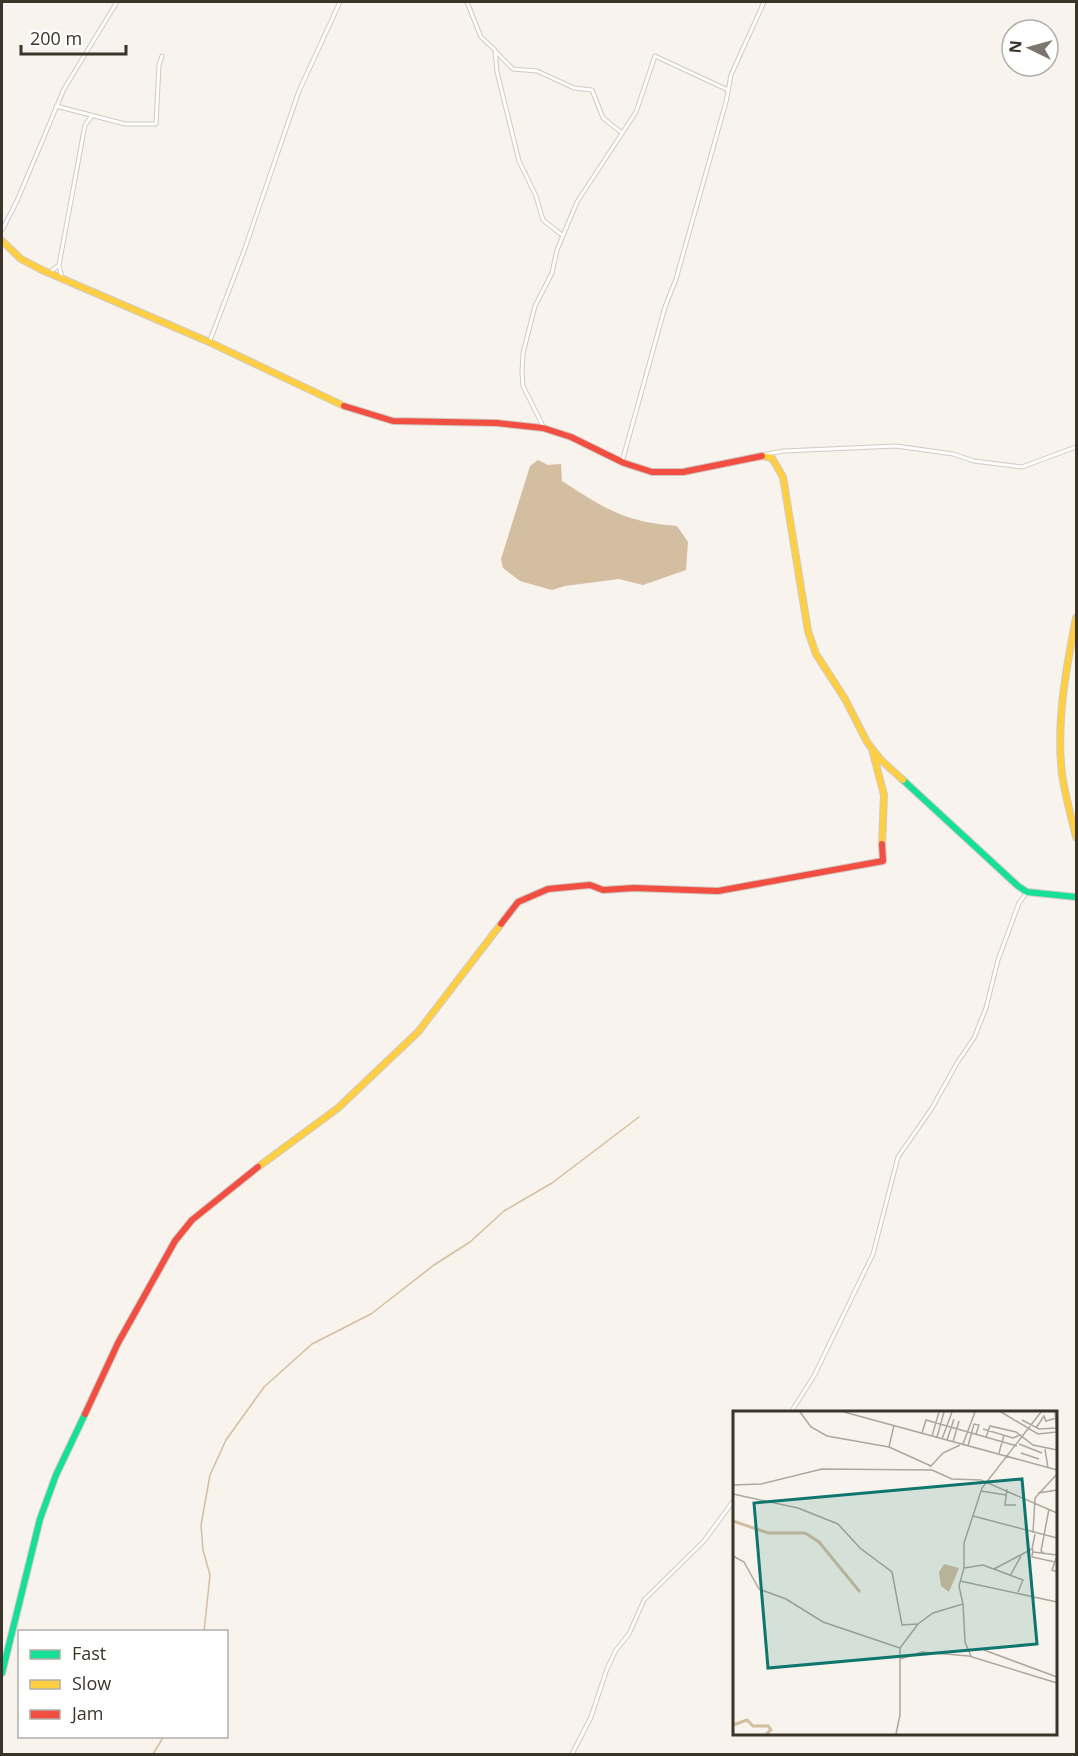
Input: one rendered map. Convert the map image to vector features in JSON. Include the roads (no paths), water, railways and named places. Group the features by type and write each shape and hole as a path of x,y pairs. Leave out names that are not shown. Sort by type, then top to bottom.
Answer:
{"street":[{"path":"2,230 17,201 56,106 79,60 100,33 117,2"},
{"path":"209,342 244,251 299,91 340,2"},
{"path":"467,2 481,37 501,54 513,69 537,71 574,88 592,90 603,118 622,133"},
{"path":"622,462 731,75 764,2"},
{"path":"495,50 497,72 519,161 536,196 543,220 563,235"},
{"path":"56,106 125,124 156,124 159,64 162,56"},
{"path":"544,428 523,386 523,353 535,306 552,273 563,235 577,202 636,112 655,56 728,90"},
{"path":"62,280 59,265 85,125 92,116"},
{"path":"2,241 21,259 62,280 209,342 343,404 378,417 403,422 460,422 544,428 575,438 622,462 646,471 668,474 690,472 784,451 896,446 953,454 974,461 1022,467 1077,447"},
{"path":"49,273 59,265"},
{"path":"760,455 776,461 783,477 802,611 816,654 872,749 890,770 1027,892 1077,897"},
{"path":"1077,618 1068,657 1061,747 1065,791 1077,837"},
{"path":"2,1673 40,1519 59,1468 118,1343 175,1241 188,1225 257,1166 353,1095 437,1010 507,913 524,898 548,889 575,885 590,885 603,890 634,888 718,891 883,861 881,824 884,795 872,749"},
{"path":"792,1411 814,1376 873,1254 898,1157 974,1038 986,1008 998,960 1019,903 1027,892"},
{"path":"572,1755 591,1717 607,1669 616,1650 629,1634 644,1600 704,1541 733,1503"}],"waterway":[{"path":"204,1630 210,1575 203,1550 201,1525 210,1475 226,1440 264,1387 312,1344 371,1314 434,1265 470,1242 504,1211 552,1183 639,1117"},
{"path":"153,1754 163,1738"}]}
